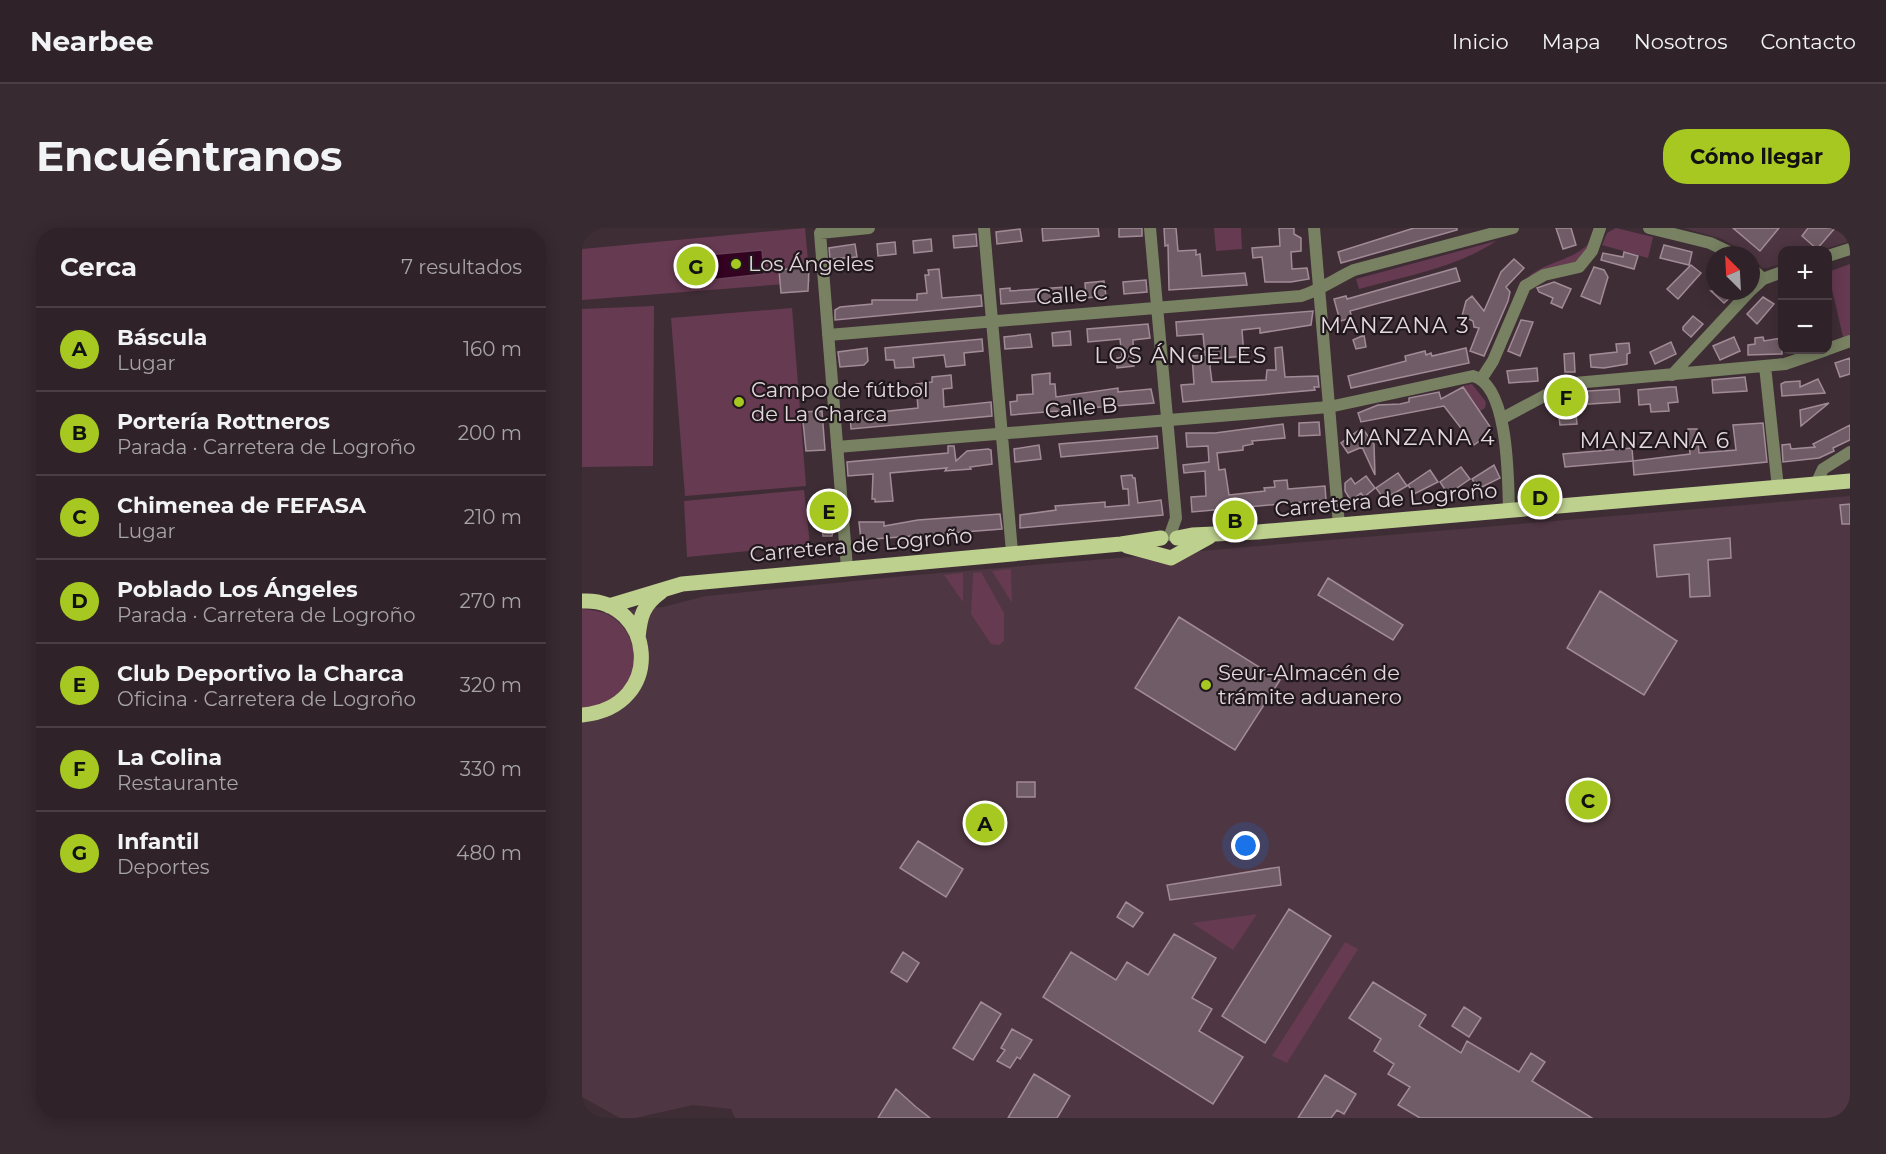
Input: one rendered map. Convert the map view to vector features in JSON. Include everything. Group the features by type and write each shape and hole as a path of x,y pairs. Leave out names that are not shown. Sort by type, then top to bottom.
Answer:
{"main road":[{"name":"Carretera de Logroño","path":"609,606 682,584 1012,552 1121,544 1169,537 1212,535 1338,519 1509,510 1850,481"},
{"name":"Carretera de Logroño","path":"1178,555 1193,543 1212,535"},
{"path":"1169,537 1181,547 1178,555 1171,558 1161,556 1157,548 1169,537"},
{"name":"Carretera de Logroño","path":"1121,544 1161,556"},
{"path":"582,715 598,714 613,708 626,698 636,685 642,661 638,638 640,618 644,608 664,589"},
{"path":"584,598 609,606 631,624 638,638"}],"street":[{"path":"847,568 820,232 869,228"},
{"path":"984,228 1012,552"},
{"path":"1150,228 1176,518 1169,537"},
{"path":"1314,228 1338,519"},
{"path":"1319,291 1331,280 1354,270 1513,228"},
{"path":"1509,510 1501,419 1487,384 1482,378 1493,361 1525,286 1544,275 1579,267 1592,251 1600,228"},
{"path":"1649,228 1716,246"},
{"path":"1832,254 1850,249"},
{"path":"1760,282 1778,273"},
{"path":"1760,276 1763,279"},
{"name":"Calle C","path":"828,335 1301,296 1319,291"},
{"path":"1672,375 1743,300"},
{"path":"1832,347 1850,341"},
{"path":"1501,419 1558,388 1575,383 1785,364 1813,354"},
{"path":"1765,366 1778,488"},
{"name":"Calle B","path":"837,447 1329,407 1449,379 1473,376 1482,378"},
{"path":"1815,484 1824,469 1850,452"}],"shaded area":[{"path":"805,228 810,282 582,300 582,249"},
{"path":"1214,228 1241,228 1242,249 1216,251"},
{"path":"1616,228 1653,237 1648,258 1602,245 1607,233"},
{"path":"1684,228 1850,228 1850,241 1832,247 1778,246 1778,265 1766,268 1760,266 1760,246 1735,246 1722,239"},
{"path":"1496,241 1447,265 1359,289 1356,279"},
{"path":"1590,242 1579,261 1528,277 1543,267 1576,253"},
{"name":"Los Ángeles","path":"762,250 764,274 710,280 707,255"},
{"path":"1850,264 1850,335 1843,337 1832,289 1832,271"},
{"path":"654,306 653,466 582,467 582,309"},
{"name":"Campo de fútbol de La Charca","path":"792,308 806,486 685,496 671,318"},
{"path":"1472,384 1486,402 1485,408 1480,411 1463,386"},
{"path":"804,490 810,545 687,557 684,501"},
{"path":"1850,496 1850,1118 735,1118 731,1109 693,1105 635,1118 620,1118 582,1097 582,614 663,607 706,596 905,576"},
{"path":"1011,569 1012,603 992,571"},
{"path":"981,572 1004,613 1004,641 999,645 991,644 971,614 973,573"},
{"path":"963,573 963,602 944,575"},
{"path":"582,609 605,614 622,626 629,636 634,660 629,683 622,693 610,703 582,709"},
{"path":"1257,914 1233,950 1192,923"},
{"path":"1345,942 1358,949 1287,1063 1272,1056"}],"building":[{"path":"1042,228 1098,228 1099,236 1043,241"},
{"path":"1119,228 1142,228 1142,236 1119,237"},
{"path":"1164,228 1176,228 1178,251 1196,250 1196,255 1200,254 1202,276 1245,273 1247,285 1169,290 1168,245 1165,246"},
{"path":"1279,228 1294,228 1294,234 1301,238 1301,251 1291,252 1292,269 1307,268 1309,279 1265,282 1262,257 1253,258 1252,248 1280,246"},
{"path":"1414,228 1457,228 1457,230 1341,263 1338,252"},
{"path":"1556,228 1571,228 1576,245 1563,249"},
{"path":"1733,228 1779,228 1760,251 1760,246 1754,246"},
{"path":"1808,228 1835,228 1820,246 1814,246 1802,236"},
{"path":"1020,229 1022,241 997,244 996,232"},
{"path":"976,234 977,246 954,248 953,236"},
{"path":"931,239 932,251 914,253 913,241"},
{"path":"895,242 896,254 878,256 877,244"},
{"path":"855,244 857,257 830,259 829,248"},
{"path":"1664,245 1692,252 1689,265 1660,258"},
{"path":"1624,252 1638,256 1634,269 1601,260 1603,253 1623,257"},
{"path":"1514,259 1524,268 1506,287 1510,292 1508,301 1484,356 1470,351 1479,328 1474,327 1473,321 1462,316 1466,301 1472,296 1484,311 1501,272"},
{"path":"1691,265 1701,273 1678,299 1667,289"},
{"path":"809,267 808,291 781,293 779,270"},
{"path":"1594,267 1604,270 1608,277 1600,304 1581,296"},
{"path":"1456,268 1460,281 1350,311 1352,318 1340,321 1334,299 1346,296 1347,299"},
{"path":"939,269 942,298 981,295 982,306 835,320 835,310 840,307 872,304 872,300 917,300 917,294 927,293 925,275 929,275 928,270"},
{"path":"1146,280 1147,292 1124,294 1123,282"},
{"path":"1104,281 1106,296 1086,298 1085,283"},
{"path":"1554,282 1571,289 1562,308 1551,303 1553,298 1539,292 1537,288"},
{"path":"1066,287 1067,299 1001,304 1000,289 1010,288 1010,291"},
{"path":"1763,297 1774,304 1757,324 1747,314"},
{"path":"1313,311 1311,325 1260,333 1260,328 1242,330 1244,356 1211,359 1210,367 1212,382 1266,380 1267,370 1276,370 1275,348 1282,347 1285,377 1318,376 1319,387 1314,387 1315,390 1183,402 1181,385 1194,384 1192,356 1205,355 1203,334 1177,336 1176,322"},
{"path":"1693,316 1703,324 1691,337 1683,330 1683,327"},
{"path":"1521,320 1533,322 1520,356 1508,351"},
{"path":"1148,324 1150,338 1133,340 1134,366 1117,368 1117,358 1122,357 1120,339 1088,342 1087,329"},
{"path":"1070,331 1071,345 1053,346 1052,333"},
{"path":"1030,334 1032,347 1005,349 1004,337"},
{"path":"1364,335 1366,347 1356,349 1353,340"},
{"path":"1734,337 1740,351 1720,360 1713,346"},
{"path":"1763,337 1764,341 1778,339 1778,354 1782,354 1748,355 1748,345 1755,344 1755,338"},
{"path":"982,339 983,351 964,353 965,365 946,367 944,355 913,358 914,367 895,368 894,360 886,360 885,348"},
{"path":"1671,342 1676,354 1655,364 1650,352"},
{"path":"1629,343 1630,353 1627,354 1627,364 1604,368 1591,367 1590,355 1617,352 1616,344"},
{"path":"867,348 868,361 864,365 840,367 838,352"},
{"path":"1466,348 1469,363 1351,388 1348,376 1406,361 1405,356 1425,351 1426,355 1431,353 1432,356"},
{"path":"1574,353 1575,372 1565,372 1564,354"},
{"path":"1850,358 1850,374 1840,377 1835,363"},
{"path":"1537,368 1538,381 1509,383 1507,371"},
{"path":"1050,373 1050,384 1055,384 1056,397 1118,388 1118,392 1151,389 1154,403 1075,409 1075,412 1058,414 1057,411 1011,415 1010,402 1017,401 1017,395 1033,394 1032,375"},
{"path":"951,375 952,388 943,389 944,407 991,402 992,416 851,429 850,415 918,408 916,384 932,382 932,377"},
{"path":"1745,377 1747,391 1713,393 1712,380"},
{"path":"1818,379 1825,393 1782,396 1781,384 1785,382 1800,381 1800,387"},
{"path":"1463,387 1491,428 1484,433 1486,436 1474,445 1444,406 1361,422 1358,413 1378,405 1400,404 1409,402 1409,398 1439,392 1441,399"},
{"path":"1676,387 1678,402 1668,403 1669,411 1651,412 1650,404 1639,405 1638,390"},
{"path":"1619,389 1620,402 1575,405 1577,424 1560,425 1559,417 1553,410 1560,406 1556,399 1573,392"},
{"path":"1829,403 1801,426 1800,410"},
{"path":"822,411 825,450 806,451 802,412"},
{"path":"1319,422 1320,435 1299,436 1299,423"},
{"path":"1763,423 1767,462 1634,475 1633,461 1690,454 1688,429 1697,429 1699,453 1736,450 1733,425"},
{"path":"1283,424 1285,438 1252,441 1253,444 1243,446 1243,450 1217,453 1219,470 1225,469 1229,495 1265,491 1264,488 1275,487 1274,481 1287,480 1288,489 1325,486 1326,500 1192,512 1191,497 1206,496 1205,471 1184,473 1183,465 1209,462 1208,446 1187,447 1186,433 1215,433"},
{"path":"1850,425 1850,440 1833,448 1834,451 1819,458 1783,462 1782,445 1790,444 1791,449 1815,447 1813,444"},
{"path":"1362,428 1374,444 1375,475 1362,447 1348,453 1341,443"},
{"path":"1157,436 1158,448 1061,457 1059,444"},
{"path":"1039,445 1041,459 1015,462 1014,449"},
{"path":"948,446 954,446 956,461 967,451 991,450 992,464 970,467 971,469 945,471 947,468 890,473 893,501 875,502 875,499 872,499 873,474 848,476 847,462 948,453"},
{"path":"1632,448 1633,461 1565,467 1563,454"},
{"path":"1494,465 1500,478 1478,489 1472,479"},
{"path":"1461,467 1470,479 1448,494 1440,482"},
{"path":"1430,470 1438,482 1414,494 1408,485"},
{"path":"1398,473 1407,486 1384,499 1376,488"},
{"path":"1132,475 1135,478 1138,503 1161,500 1163,515 1020,528 1020,515 1056,510 1055,506 1105,502 1105,507 1129,505 1128,489 1123,489 1121,476"},
{"path":"1366,476 1375,488 1364,497 1361,493 1351,501 1345,491 1345,483 1351,478 1355,484"},
{"path":"829,493 833,529 832,536 823,536 819,494"},
{"path":"1850,504 1850,524 1842,524 1840,505"},
{"path":"1000,514 1002,529 861,540 859,522 884,522 884,526 918,520"},
{"path":"1730,538 1731,558 1708,560 1710,596 1690,597 1689,574 1657,577 1654,545"},
{"path":"1328,578 1403,625 1393,640 1318,595"},
{"path":"1600,591 1677,641 1644,695 1567,648"},
{"path":"1179,617 1280,680 1235,750 1135,688"},
{"path":"1017,782 1035,782 1035,797 1017,797"},
{"path":"918,841 963,869 946,897 900,868"},
{"path":"1279,867 1281,885 1170,900 1167,885"},
{"path":"1126,902 1143,913 1133,927 1117,917"},
{"path":"1289,909 1331,936 1265,1043 1222,1016"},
{"path":"1174,934 1216,958 1192,998 1212,1009 1199,1031 1243,1057 1213,1104 1043,997 1071,952 1116,980 1127,962 1148,975"},
{"path":"903,952 919,963 907,982 891,972"},
{"path":"1373,982 1426,1015 1419,1026 1461,1053 1467,1041 1519,1072 1531,1053 1545,1062 1532,1081 1592,1118 1420,1118 1398,1105 1410,1087 1388,1074 1394,1064 1374,1051 1381,1039 1349,1018"},
{"path":"981,1002 1001,1014 973,1060 953,1048"},
{"path":"1464,1007 1481,1018 1469,1037 1452,1026"},
{"path":"1012,1029 1032,1040 1020,1059 1017,1057 1010,1068 997,1061 1005,1050 1001,1048"},
{"path":"1034,1074 1070,1096 1057,1118 1008,1118"},
{"path":"1325,1075 1356,1094 1344,1114 1337,1110 1331,1118 1298,1118"},
{"path":"896,1089 916,1107 930,1118 878,1118"}],"place":[{"name":"Los Ángeles","path":"736,264"},
{"name":"Infantil","path":"696,266"},
{"name":"La Colina","path":"1566,397"},
{"name":"Campo de fútbol de La Charca","path":"739,402"},
{"name":"Poblado Los Ángeles","path":"1540,497"},
{"name":"Club Deportivo la Charca","path":"829,511"},
{"name":"Portería Rottneros","path":"1235,520"},
{"name":"Seur-Almacén de trámite aduanero","path":"1206,685"},
{"name":"Chimenea de FEFASA","path":"1588,800"},
{"name":"Báscula","path":"985,823"}],"district":[{"name":"MANZANA 3","path":"1395,325"},
{"name":"LOS ÁNGELES","path":"1181,355"},
{"name":"MANZANA 4","path":"1420,437"},
{"name":"MANZANA 6","path":"1655,440"}]}
